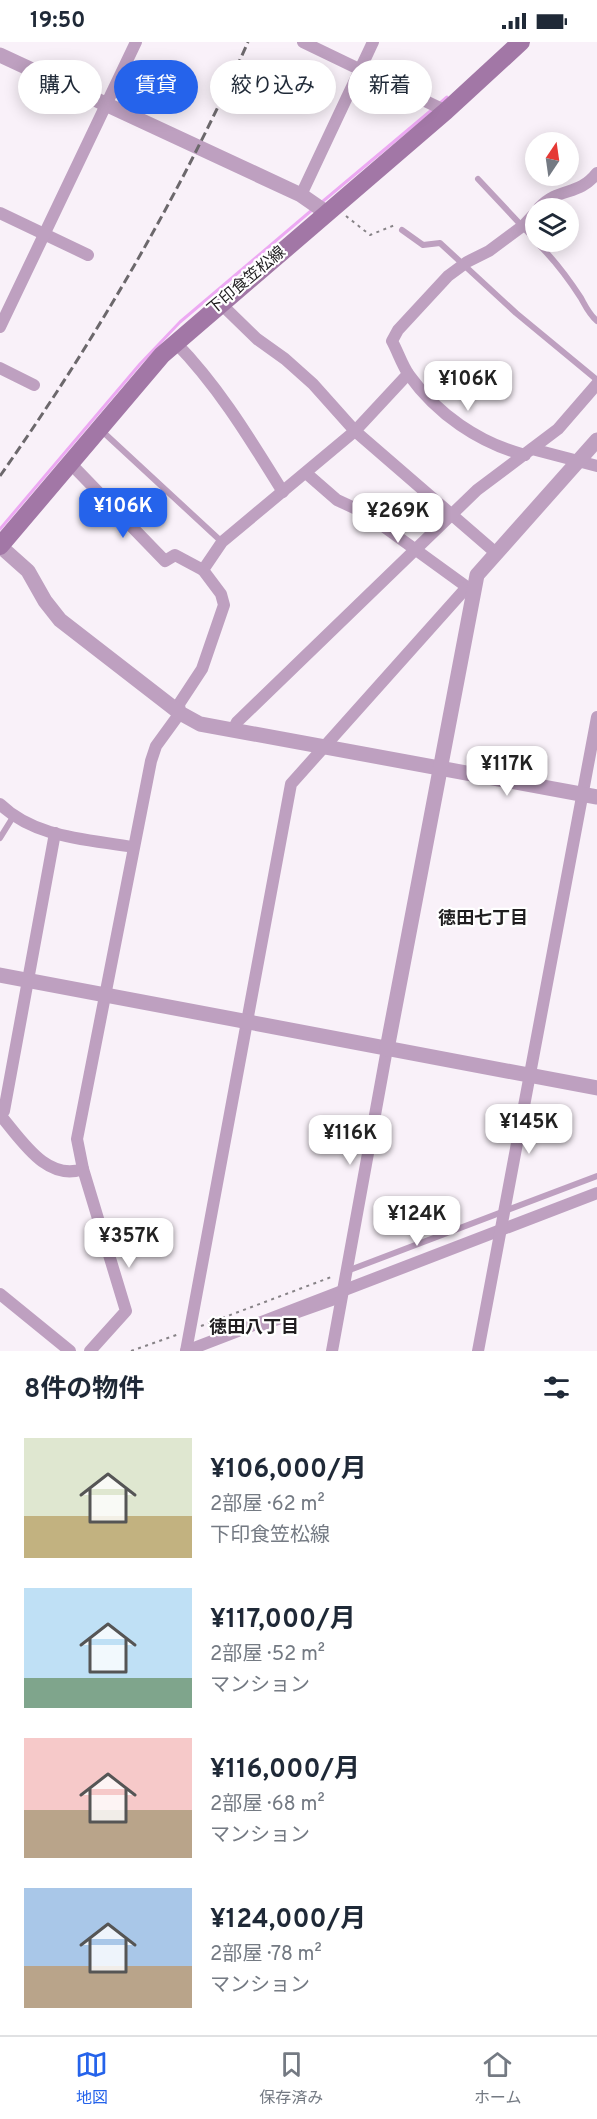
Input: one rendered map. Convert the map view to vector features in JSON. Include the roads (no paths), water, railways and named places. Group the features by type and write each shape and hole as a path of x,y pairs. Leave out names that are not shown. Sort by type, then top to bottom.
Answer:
{"main road":[{"name":"下印食笠松線","path":"0,546 175,342 329,211 521,42"}],"street":[{"path":"0,327 136,42"},
{"path":"303,42 348,64"},
{"path":"365,60 373,42"},
{"path":"0,55 304,197 329,211"},
{"path":"304,197 348,97"},
{"path":"432,104 443,110"},
{"path":"549,198 587,186 597,173"},
{"path":"0,213 88,255"},
{"path":"524,225 489,251 448,276 398,330 393,341 408,374 437,407 495,447 597,466"},
{"path":"220,303 257,339 285,359 313,384 355,431 496,553"},
{"path":"175,342 202,369 226,400 283,492"},
{"path":"0,369 34,385"},
{"path":"203,570 222,542 355,431 408,374"},
{"path":"234,730 237,722 451,514 477,490 558,429 597,382"},
{"path":"186,1351 291,784 470,588 477,575 597,440"},
{"path":"70,463 165,561 175,555 203,570 221,594 224,605 202,669 179,704 180,713 160,741 151,761 77,1139 83,1169 126,1311 90,1351"},
{"path":"306,473 337,500 365,513 470,588"},
{"path":"0,546 28,571 45,601 60,620 180,713 200,723 597,797"},
{"path":"332,1351 470,588"},
{"path":"478,1351 597,717"},
{"path":"0,804 13,817 28,826 133,847"},
{"path":"55,833 4,1111 0,1116 39,1159 52,1169 83,1169"},
{"path":"0,975 246,1024 597,1088"},
{"path":"186,1351 342,1294 597,1193"},
{"path":"0,1294 70,1351"}],"lane":[{"path":"478,179 524,225"},
{"path":"402,230 423,245 440,243 516,313 597,382"},
{"path":"547,252 582,299 588,313 597,321"},
{"path":"100,428 222,542"},
{"path":"0,838 13,817"},
{"path":"346,1271 597,1176"},
{"path":"199,1351 342,1294"}],"waterway":[{"path":"439,104 447,97"},
{"path":"322,202 434,108"},
{"path":"0,529 140,364 180,322 312,210"}],"railway":[{"path":"0,476 70,372 134,265 194,155 248,42"}],"district":[{"name":"徳田七丁目","path":"483,919"},
{"name":"徳田八丁目","path":"254,1328"}]}
